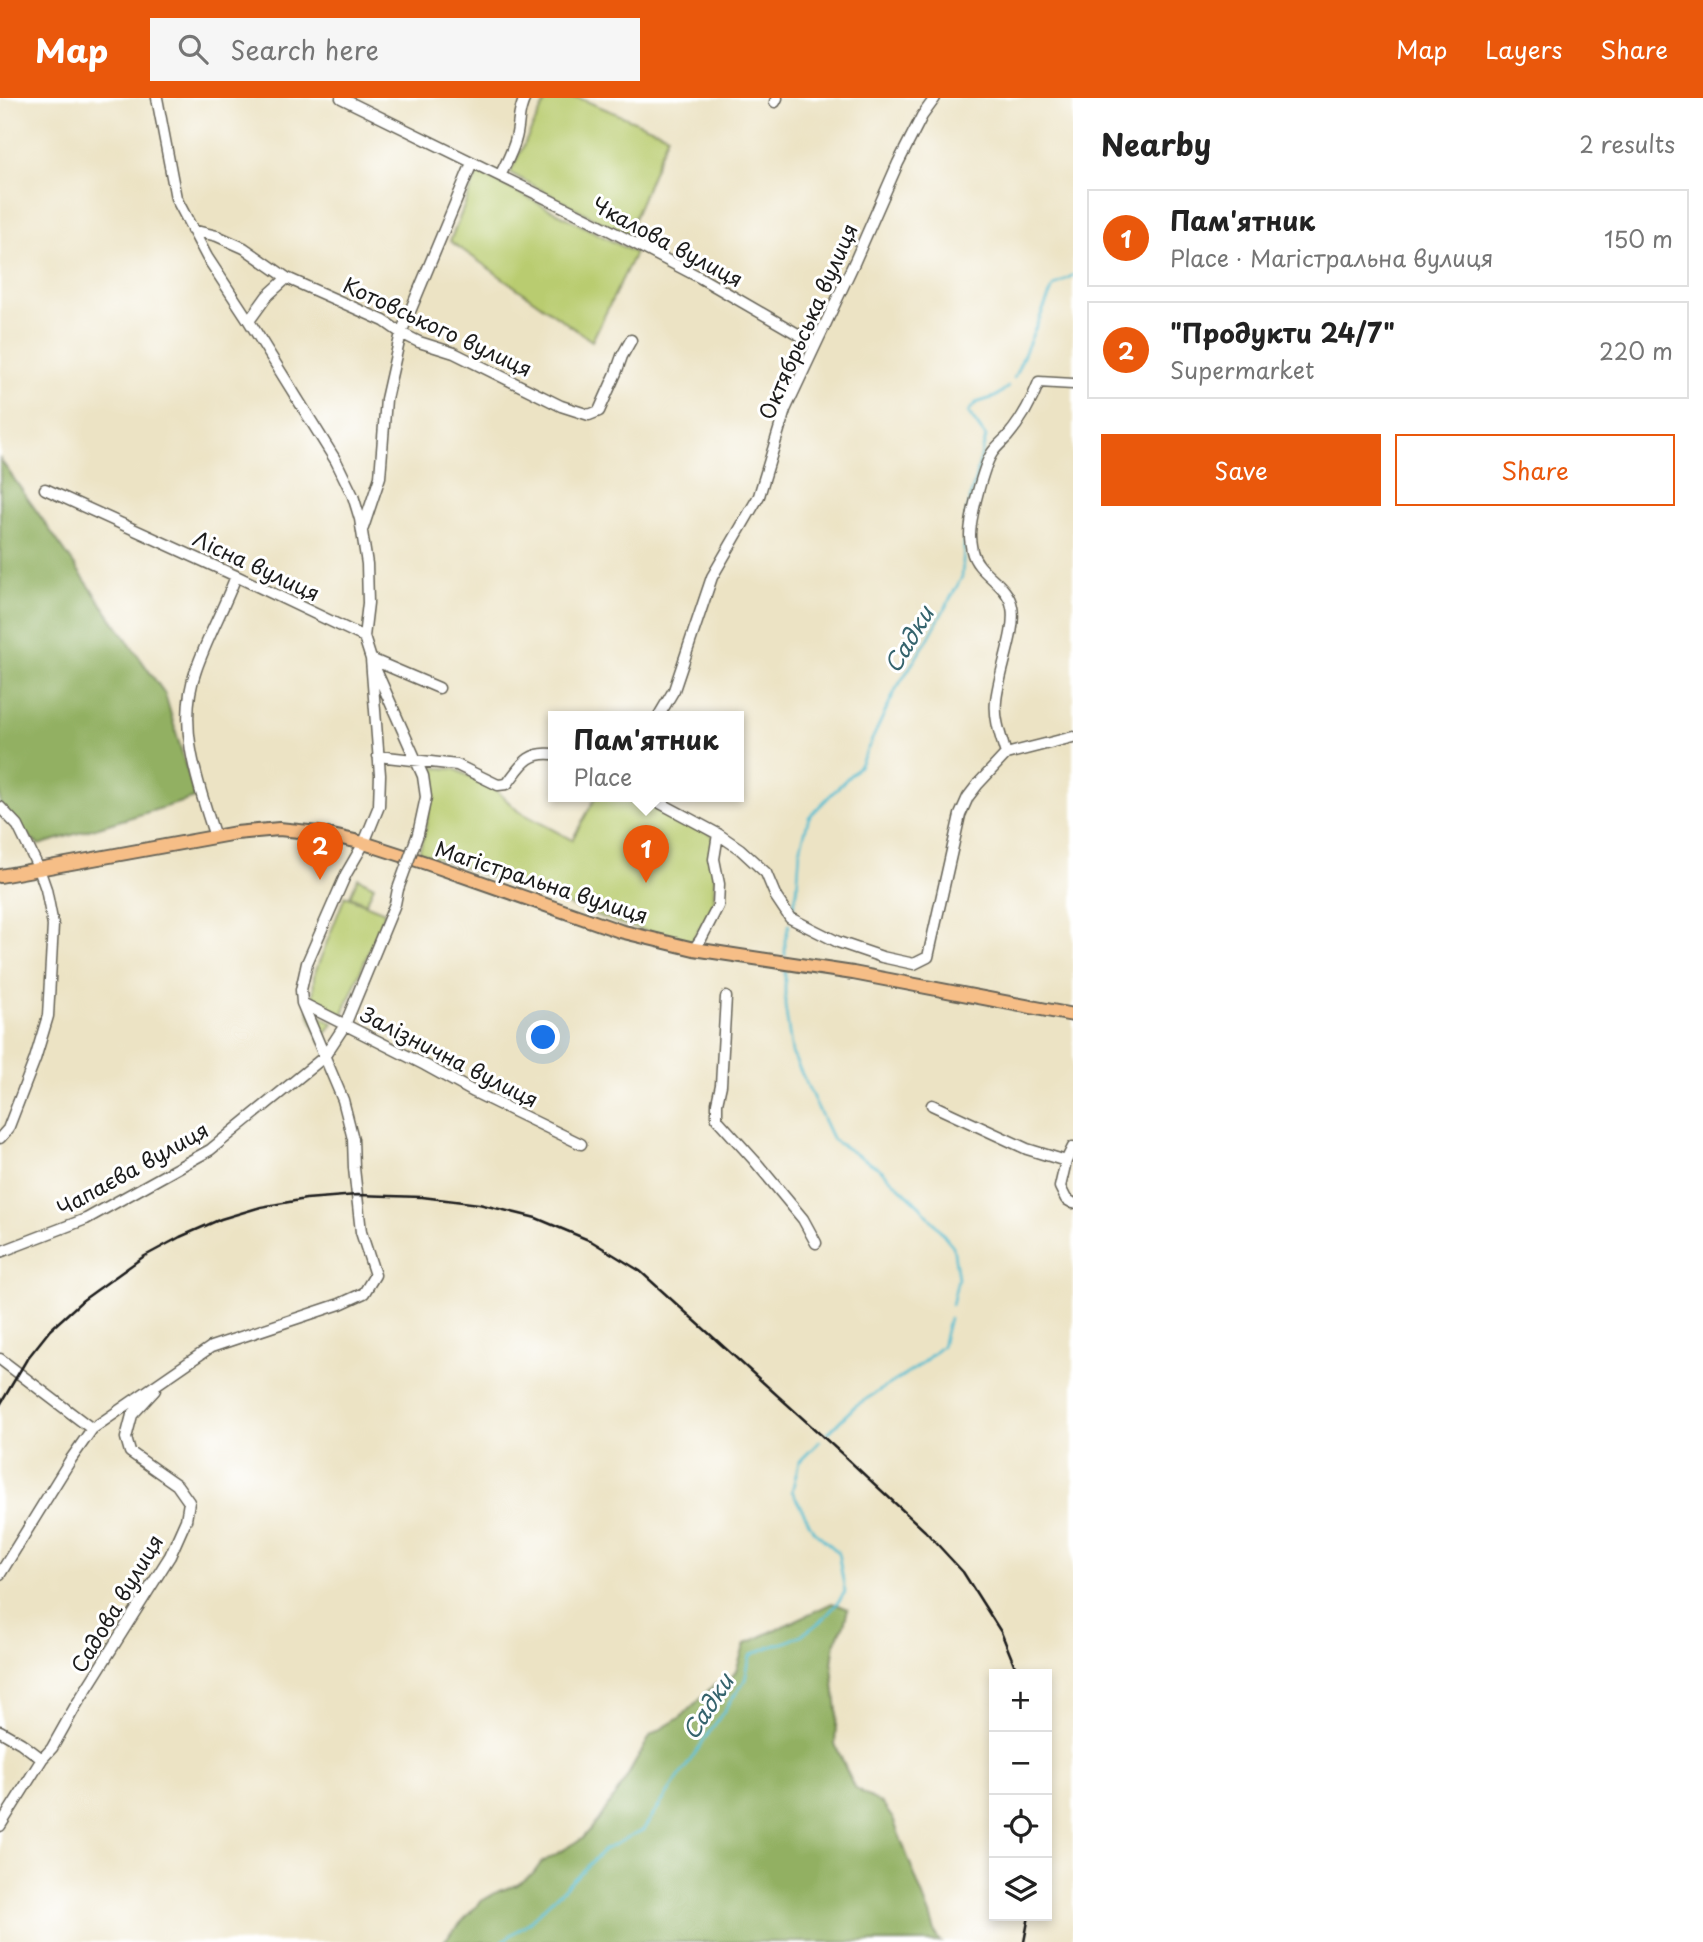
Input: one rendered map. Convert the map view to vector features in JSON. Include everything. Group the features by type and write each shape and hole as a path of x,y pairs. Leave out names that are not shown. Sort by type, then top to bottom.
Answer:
{"main road":[{"name":"Магістральна вулиця","path":"0,876 236,833 279,829 319,833 364,843 620,930 694,948 853,973 1073,1015"}],"street":[{"path":"0,1574 92,1429 211,1347 364,1293 375,1275 361,1231 353,1139 343,1100 302,1003 301,990 307,963 379,806 380,775 371,659 364,637 368,603 367,564 362,530 353,496 336,461 207,257 176,198 157,98"},
{"name":"Чкалова вулиця","path":"341,98 590,220 815,344"},
{"path":"500,176 514,146 518,133 519,110 525,98"},
{"name":"Октябрьська вулиця","path":"662,711 674,690 712,577 759,496 785,410 898,163 935,98"},
{"path":"362,530 380,477 386,399 401,333 472,163"},
{"name":"Котовського вулиця","path":"192,230 217,236 244,248 287,278 384,321 419,342 454,353 561,406 589,415 599,411 631,340"},
{"path":"249,321 268,296 287,278"},
{"path":"1006,754 995,704 1013,606 1006,592 973,555 970,534 988,460 1018,422 1033,398 1039,382 1073,384"},
{"name":"Лісна вулиця","path":"45,489 364,637"},
{"path":"215,837 189,746 190,697 195,671 236,576"},
{"path":"371,659 439,688"},
{"name":"Чапаєва вулиця","path":"0,1252 86,1219 211,1150 324,1057 345,1025 395,904 418,834 426,797 423,776 371,659"},
{"path":"658,802 740,849 766,873 776,897 790,918 838,942 882,957 914,964 928,957 960,815 973,791 1006,754 1073,737"},
{"path":"378,756 457,765 503,786 526,760 536,754 548,754"},
{"path":"0,807 18,825 39,869 53,925 48,1016 8,1129 0,1138"},
{"path":"694,948 718,906 719,884 714,859 718,834"},
{"path":"726,998 718,1119 803,1219 816,1243"},
{"name":"Залізнична вулиця","path":"302,1003 474,1093 580,1144"},
{"path":"932,1105 1027,1149 1066,1161"},
{"path":"1073,1147 1059,1186 1066,1199 1073,1203"},
{"path":"0,1359 92,1429"},
{"name":"Садова вулиця","path":"0,1826 42,1759 52,1748 170,1556 186,1520 189,1502 177,1485 130,1452 126,1438 132,1415 165,1378"},
{"path":"0,1731 42,1759"}],"green space":[{"path":"547,98 579,98 668,135 627,236 510,173"},
{"path":"478,172 635,253 592,341 450,241"},
{"path":"0,459 165,694 195,798 39,845 0,814"},
{"path":"425,767 455,769 495,789 518,811 572,840 593,802 650,802 711,834 715,839 714,904 691,943 621,924 419,852 429,810"},
{"path":"358,878 374,886 366,903 350,896"},
{"path":"345,896 385,912 342,1016 313,1002 314,975"},
{"path":"308,1010 333,1023 320,1042"},
{"path":"832,1603 848,1609 844,1625 835,1641 832,1665 837,1711 835,1744 854,1787 883,1805 893,1819 937,1938 941,1942 443,1942 480,1902 517,1885 533,1874 541,1863 582,1839 598,1821 651,1735 681,1717 714,1685 729,1680 736,1671 745,1644"}],"waterway":[{"name":"Садки","path":"1014,378 1053,287 1073,275"},
{"name":"Садки","path":"792,912 797,891 800,850 809,817 860,765 896,689 928,639 962,577 966,514 986,437 968,412 976,403 995,397 1008,387"},
{"name":"Садки","path":"785,955 789,925"},
{"name":"Садки","path":"785,970 785,1006 792,1053 833,1140 880,1169 920,1206 953,1246 958,1278 952,1305"},
{"name":"Садки","path":"828,1433 855,1406 916,1368 942,1346 949,1318"},
{"name":"Садки","path":"501,1942 528,1923 604,1850 643,1830 745,1680 750,1656 791,1640 815,1626 845,1592 838,1552 813,1530 792,1491 799,1462 820,1441"}],"railway":[{"path":"0,1405 27,1359 50,1330 83,1300 143,1257 221,1219 261,1207 306,1199 357,1195 422,1197 479,1204 536,1218 591,1241 640,1271 925,1531 963,1572 1001,1632 1016,1669"},
{"path":"1024,1942 1028,1921"}],"place":[{"name":"\"Продукти 24/7\"","path":"320,880"},
{"name":"Пам'ятник","path":"646,883"}]}
